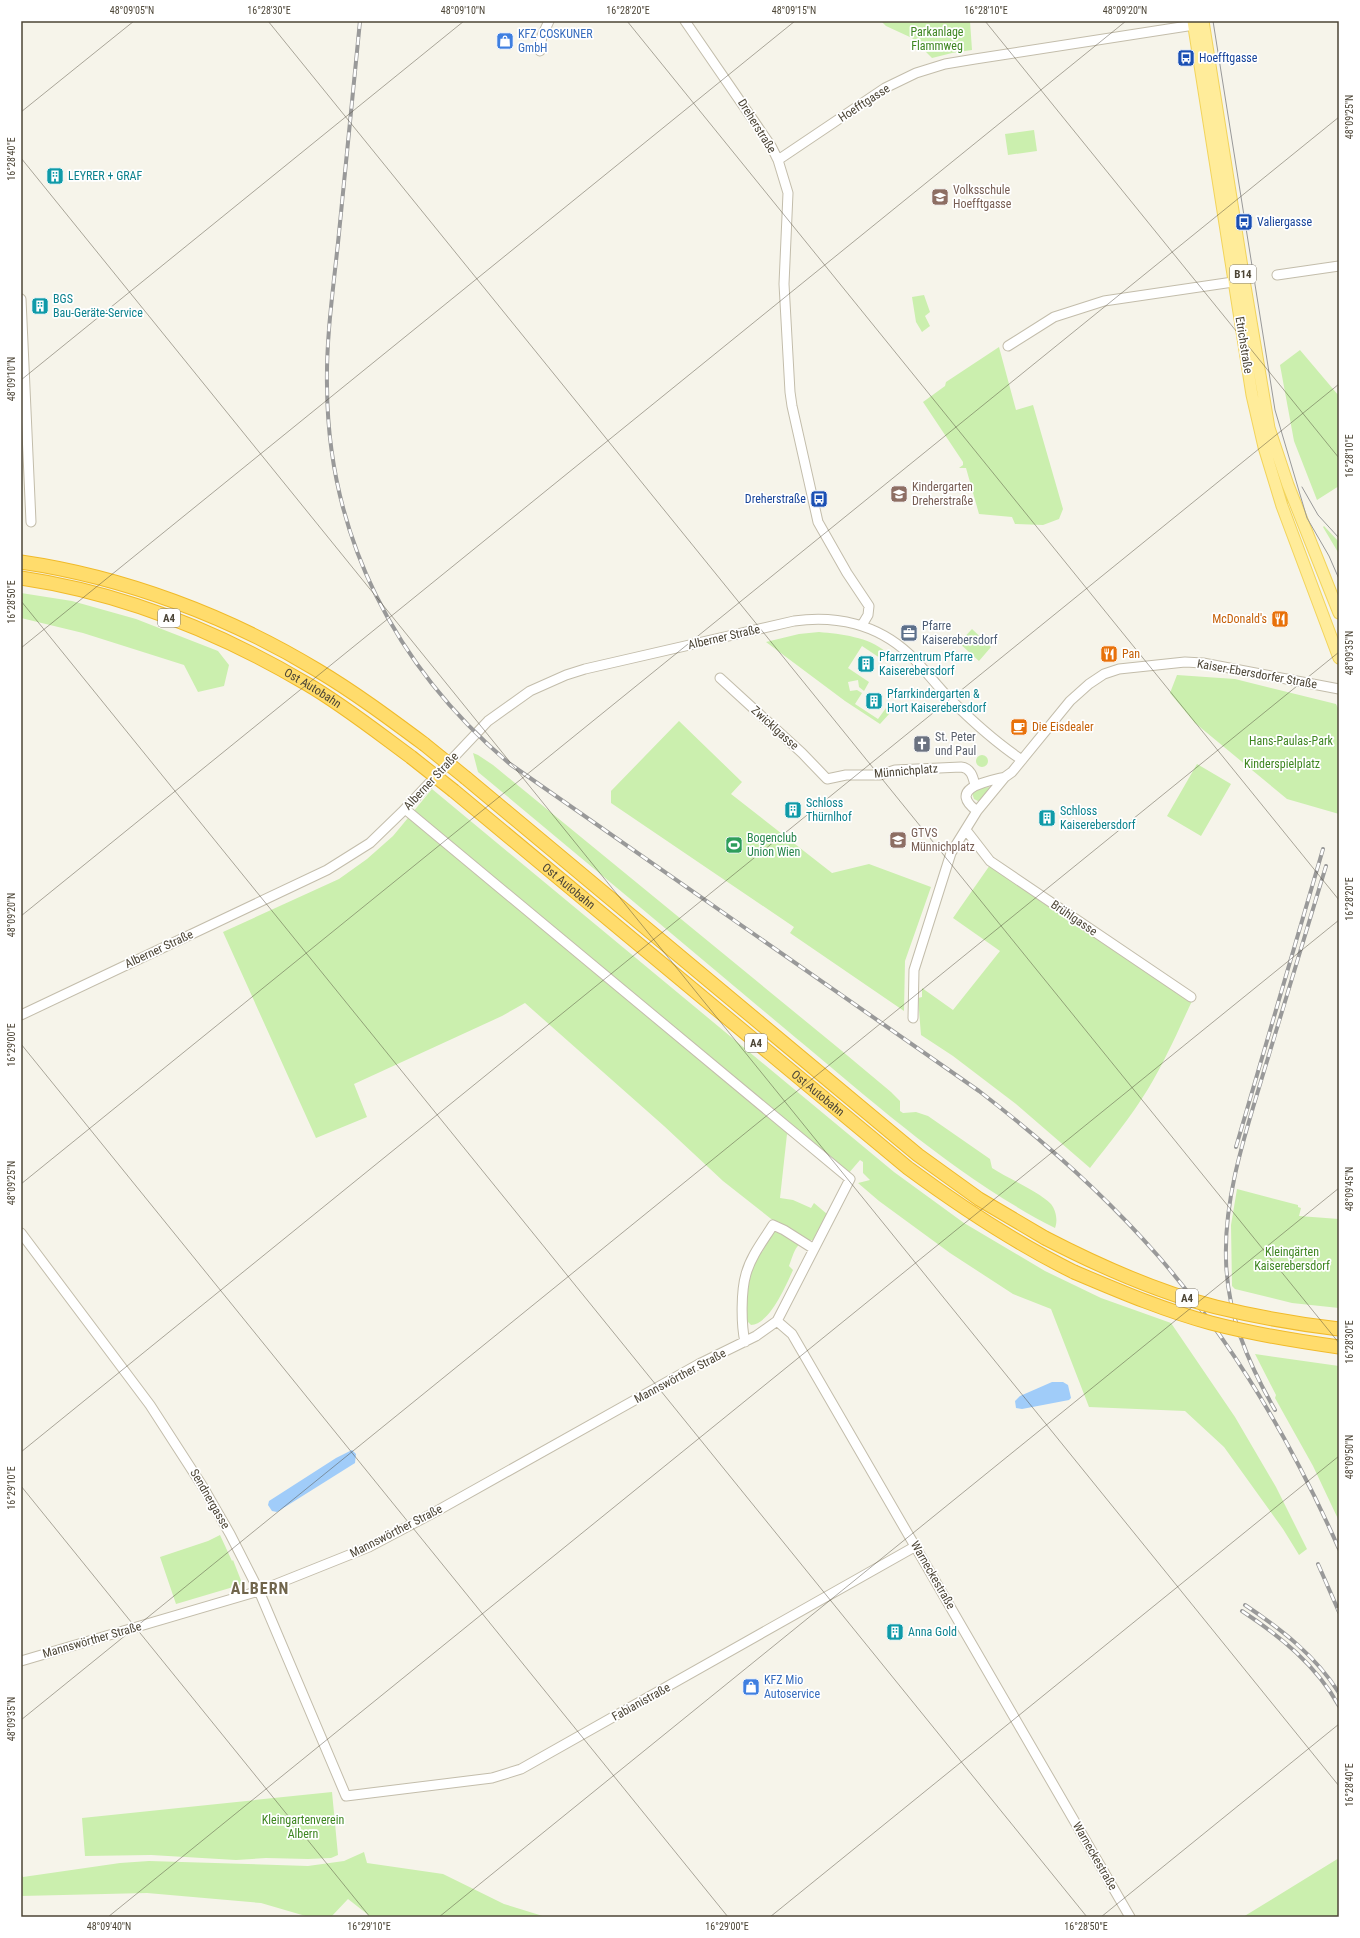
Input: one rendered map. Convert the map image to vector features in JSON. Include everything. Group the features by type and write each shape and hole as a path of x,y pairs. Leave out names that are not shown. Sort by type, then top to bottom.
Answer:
{"highway":[{"name":"Ost Autobahn","path":"21,562 84,574 134,588 182,605 260,638 317,670 368,703 424,744 466,778 918,1155 979,1199 1045,1238 1083,1258 1147,1285 1215,1307 1281,1322 1339,1329"},
{"name":"Ost Autobahn","path":"21,578 71,588 154,612 238,647 307,684 358,718 411,757 908,1168 971,1214 1037,1254 1074,1272 1141,1300 1210,1323 1276,1338 1339,1347"}],"main road":[{"name":"Etrichstraße","path":"1197,22 1233,282 1252,395 1264,447 1282,506 1339,658"},
{"name":"Etrichstraße","path":"1197,22 1270,428 1299,515 1339,613"}],"street":[{"path":"540,51 542,36 549,21"},
{"name":"Dreherstraße","path":"685,21 761,130 778,160 788,193 784,284 792,406 818,522 847,573 869,606 868,615 862,625"},
{"name":"Hoefftgasse","path":"778,160 885,88 916,73 945,64 1197,22"},
{"path":"1277,274 1339,266"},
{"path":"1008,346 1054,317 1104,301 1233,282"},
{"path":"21,299 31,522"},
{"name":"Alberner Straße","path":"21,1015 327,870 370,843 405,809 488,721 530,691 566,675 794,621 822,618 862,625"},
{"path":"862,625 884,636 901,647 951,700 1005,748 1022,760"},
{"name":"Kaiser-Ebersdorfer Straße","path":"913,1018 914,970 920,947 951,853 977,811 1005,777 1012,772 1062,710 1078,693 1101,676 1118,669 1185,662 1203,663 1339,689"},
{"name":"Zwicklgasse","path":"720,678 802,753 827,779"},
{"name":"Münnichplatz","path":"827,779 846,775 880,775 895,770 961,767 965,768 971,773 975,785"},
{"path":"977,811 972,807 967,798 967,793 975,785 1005,777"},
{"name":"Mannswörther Straße","path":"21,1661 259,1591 369,1547 435,1512 700,1364 756,1336 778,1321 850,1179 405,809"},
{"name":"Brühlgasse","path":"966,830 990,861 1191,997"},
{"path":"745,1342 742,1327 746,1275 755,1254 772,1225 784,1230 814,1249"},
{"name":"Sendnergasse","path":"21,1233 150,1405 182,1452 230,1534 259,1591 346,1796"},
{"name":"Warneckestraße","path":"778,1321 792,1334 1130,1917"},
{"name":"Fabianistraße","path":"346,1796 492,1778 521,1769 916,1546"}],"green space":[{"name":"Parkanlage Flammweg","path":"881,21 970,21 972,50 932,58 912,38 886,26"},
{"path":"1034,130 1037,151 1008,155 1005,134"},
{"path":"924,295 930,312 925,316 930,326 922,332 916,322 912,297"},
{"path":"999,347 1016,410 1033,405 1063,509 1059,519 1043,525 1015,524 1012,517 979,514 966,468 959,468 963,465 963,462 923,402 945,386 946,382"},
{"path":"1300,350 1339,396 1339,486 1317,500 1294,441 1280,365"},
{"path":"1324,526 1339,542 1339,554 1323,527"},
{"path":"21,593 72,601 136,619 218,651 229,665 224,686 198,692 184,665 83,633 21,618"},
{"path":"972,629 991,647 979,661 959,643"},
{"path":"819,632 854,637 871,643 886,652 883,660 862,646 848,668 869,682 864,691 859,687 858,680 848,682 850,691 857,690 862,693 855,704 878,719 886,708 890,713 880,724 845,701 766,642 799,634"},
{"name":"Hans-Paulas-Park","path":"1177,675 1235,679 1336,704 1339,710 1339,814 1287,799 1195,723 1170,693"},
{"name":"Bogenclub Union Wien","path":"679,721 742,782 731,794 832,873 869,864 931,887 905,961 904,1011 790,933 794,927 611,803 611,791"},
{"path":"473,753 493,765 891,1092 900,1101 900,1111 903,1113 916,1112 928,1116 990,1159 992,1168 1045,1199 1053,1206 1056,1219 1055,1228 1020,1209 952,1164 889,1115 478,772"},
{"path":"980,755 984,755 988,761 984,767 980,767 976,763 976,759"},
{"path":"1197,764 1231,784 1201,836 1167,816"},
{"path":"991,787 982,800 978,801 974,799 972,793 977,788"},
{"path":"432,789 894,1172 964,1223 1045,1271 1101,1298 1171,1323 1235,1417 1276,1487 1307,1549 1299,1555 1283,1529 1224,1447 1185,1411 1089,1407 1051,1309 1013,1294 950,1253 879,1201 858,1183 870,1180 863,1173 863,1162 860,1160 848,1174 787,1134 780,1198 793,1200 811,1208 814,1203 827,1214 813,1240 802,1242 794,1251 789,1266 793,1270 782,1294 771,1311 758,1323 751,1325 747,1321 747,1294 750,1277 759,1251 762,1252 773,1233 775,1222 723,1181 664,1126 525,1003 502,1016 354,1084 367,1117 316,1138 223,932 339,879 367,859 393,836"},
{"path":"990,865 1192,1001 1166,1057 1148,1089 1090,1168 1016,1104 953,1056 921,1035 918,998 922,997 922,988 953,1010 1000,951 953,918"},
{"name":"Kleingärten Kaiserebersdorf","path":"1237,1189 1298,1205 1298,1207 1301,1208 1299,1216 1339,1219 1339,1308 1292,1303 1235,1289 1232,1286 1231,1225"},
{"path":"1255,1354 1339,1366 1339,1521 1313,1466 1275,1398 1276,1395"},
{"path":"220,1535 232,1561 233,1560 242,1583 240,1585 176,1604 160,1557 208,1541"},
{"name":"Kleingartenverein Albern","path":"332,1792 338,1855 331,1858 266,1858 236,1860 151,1855 85,1856 82,1818"},
{"path":"364,1852 367,1863 443,1874 504,1904 546,1917 371,1917 348,1899 331,1917 309,1917 261,1903 147,1893 21,1896 21,1873 23,1877 120,1863 149,1861 308,1866 344,1861"},
{"path":"1339,1858 1339,1917 1243,1917"}],"water":[{"path":"1052,1382 1063,1382 1068,1385 1071,1398 1069,1400 1022,1409 1016,1408 1015,1401 1020,1396"},
{"path":"352,1450 356,1454 355,1463 277,1512 272,1511 268,1505 269,1501 336,1458"}],"tram line":[{"path":"1213,21 1275,410 1307,518 1329,556 1339,579"},
{"path":"1302,487 1318,515 1339,538"}],"railway":[{"path":"360,21 329,329 327,386 330,441 340,495 355,546 376,595 402,641 433,685 469,726 510,764 979,1091 1027,1129 1095,1190 1159,1257 1186,1290 1237,1360 1282,1434 1339,1549"},
{"path":"1236,1147 1323,849"},
{"path":"1275,1410 1248,1356 1235,1319 1227,1279 1226,1235 1232,1187 1244,1140 1326,866"},
{"path":"1318,1564 1339,1612"},
{"path":"1245,1605 1272,1624 1309,1655 1339,1693"},
{"path":"1242,1611 1296,1652 1319,1677 1339,1706"}],"place":[{"name":"KFZ COSKUNER GmbH","path":"505,41"},
{"name":"Hoefftgasse","path":"1186,58"},
{"name":"LEYRER + GRAF","path":"55,176"},
{"name":"Volksschule Hoefftgasse","path":"940,197"},
{"name":"Valiergasse","path":"1244,222"},
{"name":"BGS Bau-Geräte-Service","path":"40,306"},
{"name":"Kindergarten Dreherstraße","path":"899,494"},
{"name":"Dreherstraße","path":"819,499"},
{"name":"McDonald's","path":"1280,619"},
{"name":"Pfarre Kaiserebersdorf","path":"909,633"},
{"name":"Pan","path":"1109,654"},
{"name":"Pfarrzentrum Pfarre Kaiserebersdorf","path":"866,664"},
{"name":"Pfarrkindergarten & Hort Kaiserebersdorf","path":"874,701"},
{"name":"Die Eisdealer","path":"1019,727"},
{"name":"St. Peter und Paul","path":"922,744"},
{"name":"Schloss Thürnlhof","path":"793,810"},
{"name":"Schloss Kaiserebersdorf","path":"1047,818"},
{"name":"GTVS Münnichplatz","path":"898,840"},
{"name":"Bogenclub Union Wien","path":"734,845"},
{"name":"Anna Gold","path":"895,1632"},
{"name":"KFZ Mio Autoservice","path":"751,1687"}],"district":[{"name":"ALBERN","path":"260,1588"}],"park label":[{"name":"Kinderspielplatz","path":"1282,764"}]}
